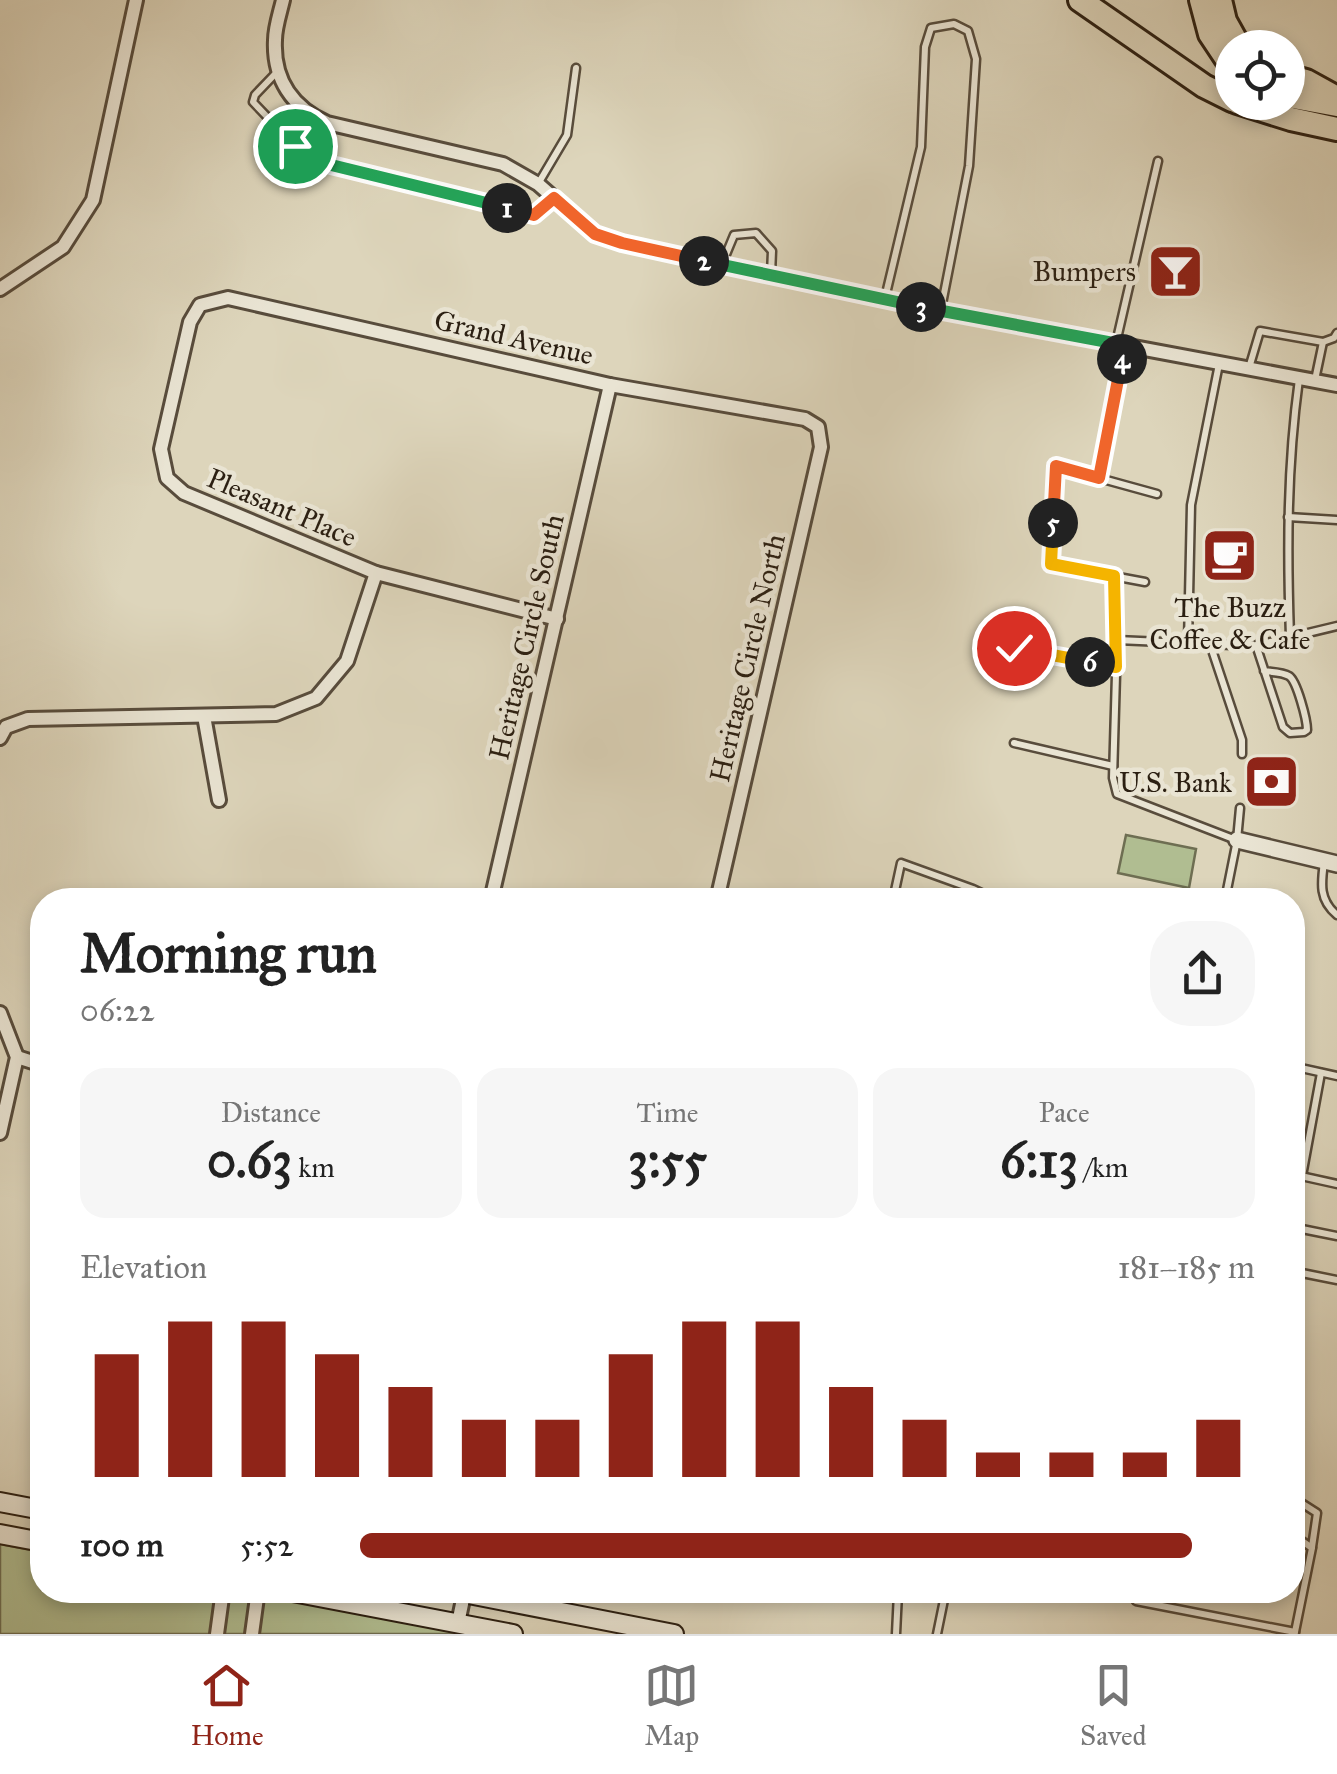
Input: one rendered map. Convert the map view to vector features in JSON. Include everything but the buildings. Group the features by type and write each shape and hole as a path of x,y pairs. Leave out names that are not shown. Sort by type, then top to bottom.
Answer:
{"highway":[{"path":"1080,0 1215,91"},
{"path":"1201,0 1215,43"},
{"path":"1220,0 1230,30"},
{"path":"1305,81 1337,101"},
{"path":"1305,98 1337,101"},
{"path":"1299,120 1337,129"}],"main road":[{"path":"0,1502 30,1508"},
{"path":"0,1534 30,1540"},
{"path":"349,1603 513,1634"},
{"path":"519,1603 674,1634"}],"street":[{"path":"0,289 63,247 94,200 136,0"},
{"path":"283,0 274,38 277,72 306,114 327,123 503,164 538,184 595,234 884,300 1337,385"},
{"name":"Grand Avenue","path":"200,305 228,298 610,385 805,418 818,427"},
{"name":"Pleasant Place","path":"200,305 190,322 161,449 166,478 184,494 376,573 557,618"},
{"name":"Heritage Circle South","path":"494,888 610,385"},
{"name":"Heritage Circle North","path":"720,888 820,447 818,427"},
{"path":"0,738 6,727 28,719 276,714 316,698 347,662 376,573"},
{"path":"204,716 219,800"},
{"path":"1237,840 1330,862"},
{"path":"0,1013 17,1058 0,1133"},
{"path":"17,1058 30,1062"},
{"path":"217,1634 222,1603"},
{"path":"252,1634 256,1603"},
{"path":"458,1624 459,1603"}],"lane":[{"path":"884,300 921,147 926,47 931,28 954,24 968,31 976,59 969,166 941,311"},
{"path":"538,184 568,134 576,68"},
{"path":"277,72 254,94 253,102 295,146 323,163 534,215 554,198"},
{"path":"1099,478 1120,344 1158,161"},
{"path":"722,264 734,235 756,233 772,250 771,276"},
{"path":"1250,368 1260,331 1323,342 1337,333"},
{"path":"1315,381 1323,342"},
{"path":"1188,643 1190,505 1219,362"},
{"path":"1290,637 1290,443 1299,378"},
{"path":"1144,582 1051,564 1056,466 1157,494"},
{"path":"1288,517 1337,520"},
{"path":"1114,576 1117,640 1113,778 1117,794 1237,840"},
{"path":"1117,640 1256,645 1337,626"},
{"path":"1210,644 1242,740 1242,754"},
{"path":"1256,645 1264,671 1282,727 1290,733 1304,732 1307,722 1293,680 1264,671"},
{"path":"1014,648 1116,667"},
{"path":"1014,743 1113,766"},
{"path":"1227,888 1240,808"},
{"path":"896,888 901,862 962,888"},
{"path":"1330,862 1321,889 1326,905 1337,915"},
{"path":"1305,1069 1337,1076"},
{"path":"1305,1141 1321,1072"},
{"path":"1305,1177 1337,1184"},
{"path":"1305,1230 1337,1236"},
{"path":"1305,1274 1337,1280"},
{"path":"1305,1505 1317,1513 1305,1583"},
{"path":"1305,1543 1312,1548"},
{"path":"896,1634 898,1603"},
{"path":"938,1634 944,1603"},
{"path":"1146,1603 1295,1633 1301,1603"}],"green space":[{"path":"1126,835 1196,849 1189,888 1118,873"},
{"path":"0,1544 30,1550 30,1603 304,1603 465,1634 0,1634"}],"place":[{"name":"Bumpers","path":"1175,271"},
{"name":"The Buzz Coffee & Cafe","path":"1230,556"},
{"name":"U.S. Bank","path":"1271,782"}],"route":[{"path":"295,146 323,163 534,215 554,198 595,234 622,243 884,300 1124,345 1099,478 1056,466 1051,564 1114,576 1116,667 1014,648"}]}
